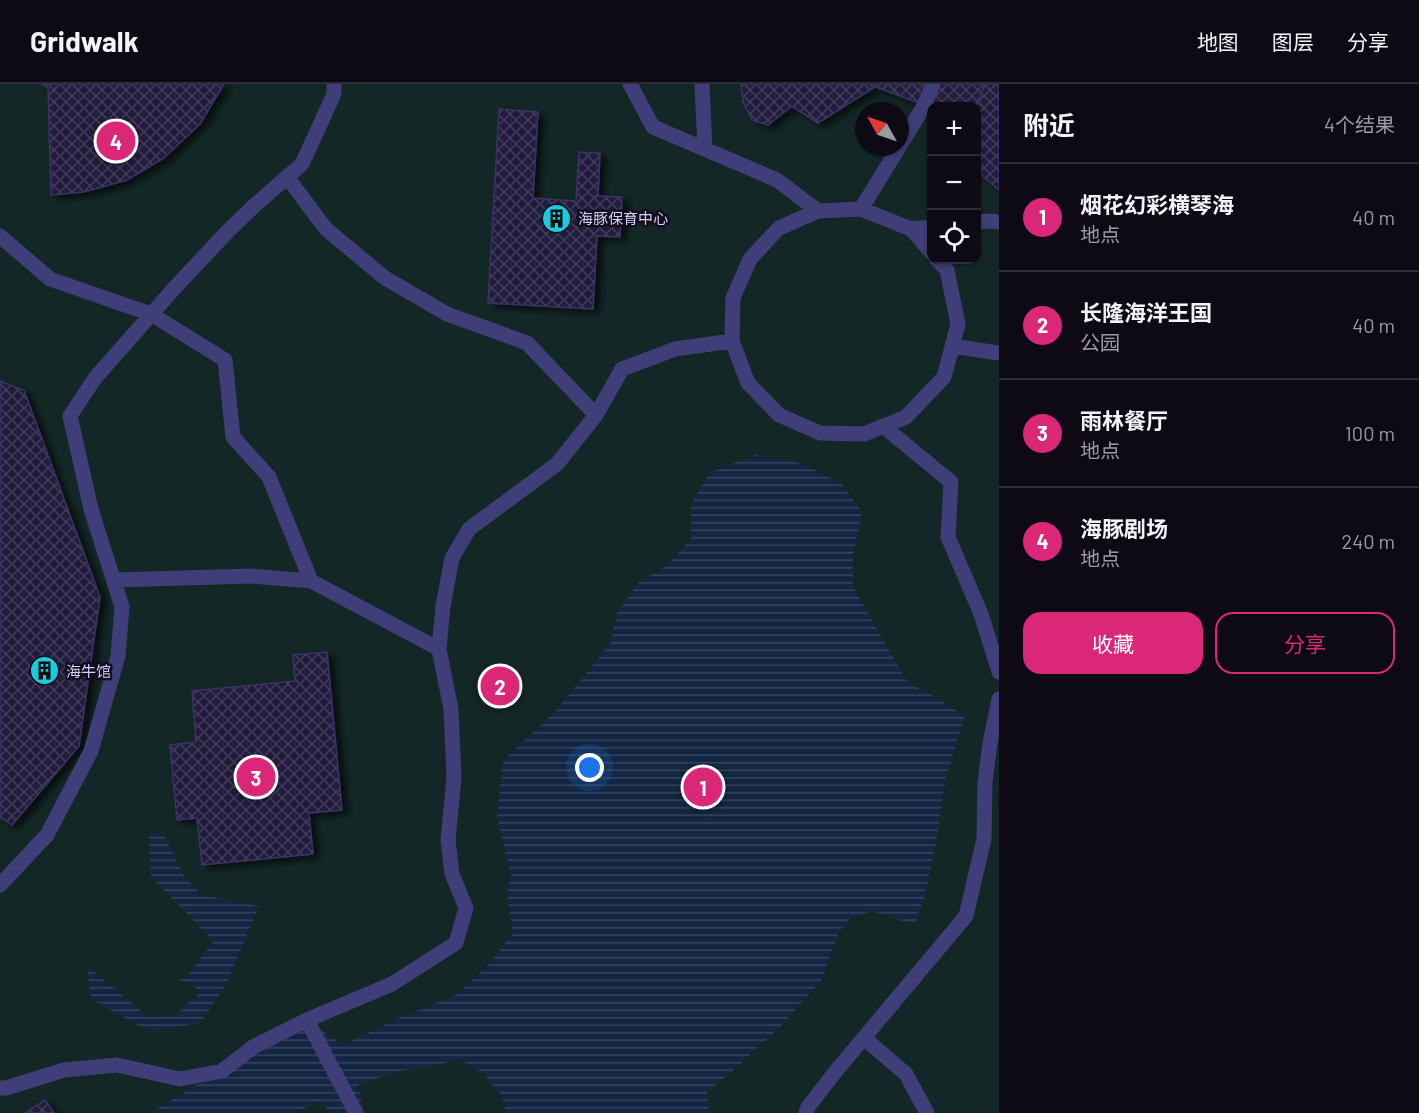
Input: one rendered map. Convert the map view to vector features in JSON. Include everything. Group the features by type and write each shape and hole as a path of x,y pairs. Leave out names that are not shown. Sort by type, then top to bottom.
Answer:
{"street":[{"path":"0,885 47,835 90,751 118,656 122,607 91,509 70,416 95,378 151,314 229,230 303,164 334,94 334,84"},
{"path":"630,84 653,127 777,180 818,211"},
{"path":"702,84 705,149"},
{"path":"909,130 924,106 933,84"},
{"path":"861,209 893,156"},
{"path":"287,177 326,229 385,279 447,314 527,343 596,415"},
{"path":"927,247 911,229 861,209 818,211 779,228 750,259 733,298 732,341 748,383 779,415 820,433 864,434 906,417 944,377 958,324 946,270 941,264"},
{"path":"911,229 927,227"},
{"path":"0,236 50,279 151,314 225,360 233,437 269,477 311,581"},
{"path":"0,1088 64,1070 117,1065 180,1079 222,1071 253,1047 306,1020 392,984 456,943 466,908 452,874 448,840 454,778 452,720 439,649 443,606 452,558 469,529 557,464 596,415 622,369 675,349 732,341"},
{"path":"952,346 999,353"},
{"path":"883,426 951,483 948,537 981,614 999,672"},
{"path":"114,580 252,576 311,581 439,649"},
{"path":"806,1113 808,1107 864,1038 966,916 984,839 985,783 999,699"},
{"path":"306,1020 356,1113"},
{"path":"864,1038 906,1074 927,1113"}],"green space":[{"path":"0,84 999,84 999,1113 0,1113"}],"water":[{"path":"755,455 803,464 842,484 862,512 853,555 853,587 908,683 965,716 946,777 936,843 926,890 915,925 872,911 851,918 839,932 821,981 780,1027 726,1077 707,1091 708,1113 506,1113 502,1096 482,1072 458,1059 436,1066 400,1071 358,1085 364,1113 333,1113 317,1101 296,1113 150,1113 307,1020 343,1045 399,1018 456,995 488,965 513,933 507,893 511,874 497,817 503,761 554,713 610,644 617,613 638,583 667,565 691,539 691,505 709,473"},
{"path":"149,833 164,835 185,878 202,895 259,906 226,985 201,1022 155,1032 141,1027 91,999 87,966 148,1017 176,1015 202,991 177,978 186,978 214,941 151,877"}],"building":[{"path":"42,84 224,84 200,124 164,158 127,180 84,192 51,195 48,88"},
{"path":"741,84 868,84 875,87 818,123 792,106 768,125 752,120 743,102"},
{"path":"868,84 985,84 978,102 927,102 927,106"},
{"path":"985,84 999,84 999,190 981,174 981,102 978,102"},
{"name":"海豚保育中心","path":"499,109 538,112 533,198 576,201 579,152 600,153 598,196 622,197 620,237 597,236 593,309 488,303"},
{"name":"海牛馆","path":"0,381 24,390 100,597 79,746 12,825 0,817"},
{"path":"327,652 342,810 309,813 313,854 202,865 197,818 177,820 170,745 196,742 192,691 295,681 293,655"},
{"path":"45,1100 54,1113 25,1113"}],"place":[{"name":"海豚剧场","path":"116,141"},
{"name":"海豚保育中心","path":"557,218"},
{"name":"海牛馆","path":"45,671"},
{"name":"长隆海洋王国","path":"500,686"},
{"name":"雨林餐厅","path":"256,777"},
{"name":"烟花幻彩横琴海","path":"703,787"}]}
